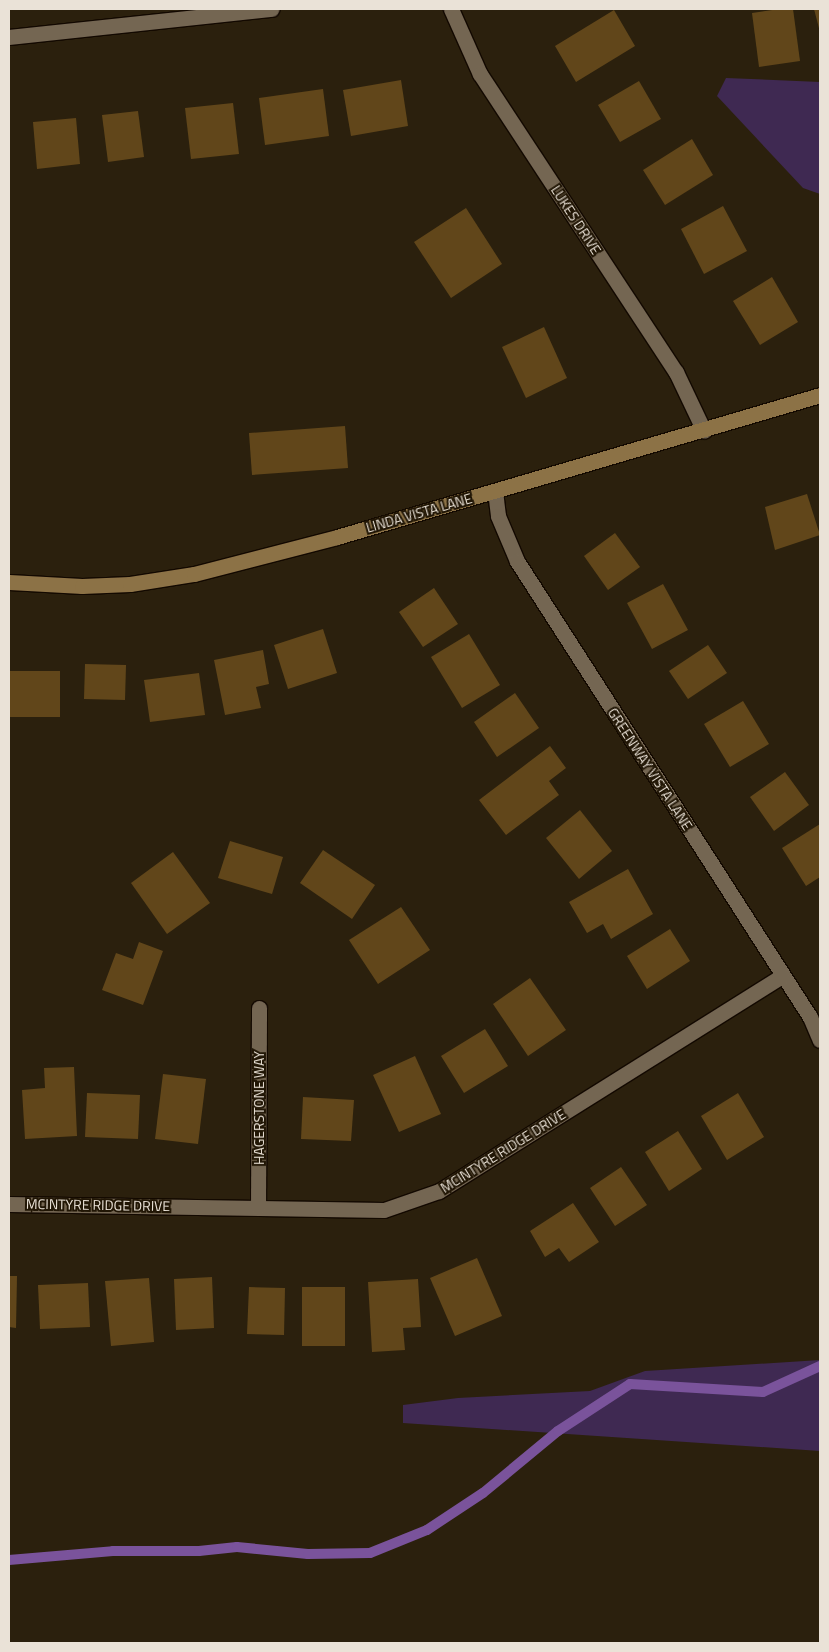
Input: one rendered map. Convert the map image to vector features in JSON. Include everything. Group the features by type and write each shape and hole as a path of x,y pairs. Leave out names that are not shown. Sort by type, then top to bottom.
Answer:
{"street":[{"path":"9,37 272,9"},
{"name":"LUKES DRIVE","path":"451,9 480,74 676,372 704,431"},
{"name":"LINDA VISTA LANE","path":"9,582 82,586 130,584 194,574 704,431 820,395"},
{"name":"GREENWAY VISTA LANE","path":"494,491 498,516 517,561 810,1017 820,1040"},
{"name":"MCINTYRE RIDGE DRIVE","path":"9,1204 384,1210 439,1192 782,976"},
{"name":"HAGERSTONE WAY","path":"258,1208 259,1008"}],"shaded area":[{"path":"726,78 820,82 820,194 803,188 717,96"},
{"path":"820,1360 820,1451 403,1423 403,1405 458,1398 590,1391 645,1371"}],"building":[{"path":"793,9 800,61 759,67 752,13"},
{"path":"814,9 820,9 820,32"},
{"path":"614,10 635,46 576,82 555,46"},
{"path":"401,80 408,126 351,136 343,90"},
{"path":"639,81 661,119 620,142 598,105"},
{"path":"323,89 329,136 265,145 259,98"},
{"path":"233,103 239,154 191,159 185,108"},
{"path":"138,111 144,157 108,162 102,115"},
{"path":"76,118 80,164 37,169 33,122"},
{"path":"692,139 713,175 665,205 643,170"},
{"path":"723,206 747,251 704,274 681,229"},
{"path":"466,208 502,264 451,298 414,242"},
{"path":"772,277 798,322 760,345 733,301"},
{"path":"544,327 567,378 526,398 502,347"},
{"path":"345,426 348,468 252,475 249,433"},
{"path":"807,494 820,535 775,550 765,507"},
{"path":"615,533 640,567 608,590 584,556"},
{"path":"663,584 688,630 652,649 627,603"},
{"path":"434,588 458,624 423,647 399,612"},
{"path":"323,629 337,673 288,689 274,645"},
{"path":"469,634 500,685 462,708 431,657"},
{"path":"708,645 727,673 688,699 669,671"},
{"path":"263,650 269,684 256,687 261,708 225,715 214,660"},
{"path":"85,664 126,665 125,700 84,699"},
{"path":"9,671 60,671 60,717 9,717"},
{"path":"199,673 205,715 150,722 144,680"},
{"path":"515,693 539,728 497,757 474,722"},
{"path":"743,701 769,744 730,767 704,724"},
{"path":"550,746 566,768 549,781 559,795 506,835 479,800"},
{"path":"785,772 809,805 774,831 750,797"},
{"path":"580,810 612,851 579,879 546,838"},
{"path":"820,824 820,877 806,886 782,848"},
{"path":"230,841 283,857 272,894 218,878"},
{"path":"323,850 375,885 352,919 300,883"},
{"path":"173,852 210,903 167,934 131,883"},
{"path":"628,869 653,914 611,939 603,924 587,933 569,902"},
{"path":"401,907 430,950 378,984 349,940"},
{"path":"670,929 690,961 647,989 627,956"},
{"path":"139,942 163,951 143,1005 102,990 116,953 133,959"},
{"path":"530,978 566,1030 528,1056 493,1004"},
{"path":"485,1029 508,1066 464,1093 441,1056"},
{"path":"415,1056 441,1114 399,1132 373,1075"},
{"path":"74,1067 77,1136 25,1139 22,1090 45,1088 44,1068"},
{"path":"163,1074 206,1079 198,1144 155,1139"},
{"path":"87,1093 140,1095 138,1139 85,1137"},
{"path":"738,1093 764,1137 727,1160 701,1116"},
{"path":"303,1097 354,1100 351,1141 301,1139"},
{"path":"678,1131 702,1169 669,1191 645,1152"},
{"path":"621,1167 647,1205 615,1226 590,1188"},
{"path":"573,1203 599,1242 569,1262 559,1248 545,1257 530,1231"},
{"path":"477,1258 502,1316 455,1336 430,1278"},
{"path":"9,1276 17,1276 16,1328 9,1327"},
{"path":"212,1277 214,1328 176,1330 174,1279"},
{"path":"149,1278 154,1342 111,1346 105,1281"},
{"path":"418,1279 421,1327 403,1328 405,1350 372,1352 368,1282"},
{"path":"88,1283 90,1327 40,1329 38,1285"},
{"path":"249,1287 285,1288 284,1335 247,1334"},
{"path":"302,1287 345,1287 345,1346 302,1346"}],"waterway":[{"path":"9,1560 113,1551 199,1551 237,1547 308,1554 370,1553 427,1530 483,1493 558,1431 630,1384 763,1392 820,1366"}]}
